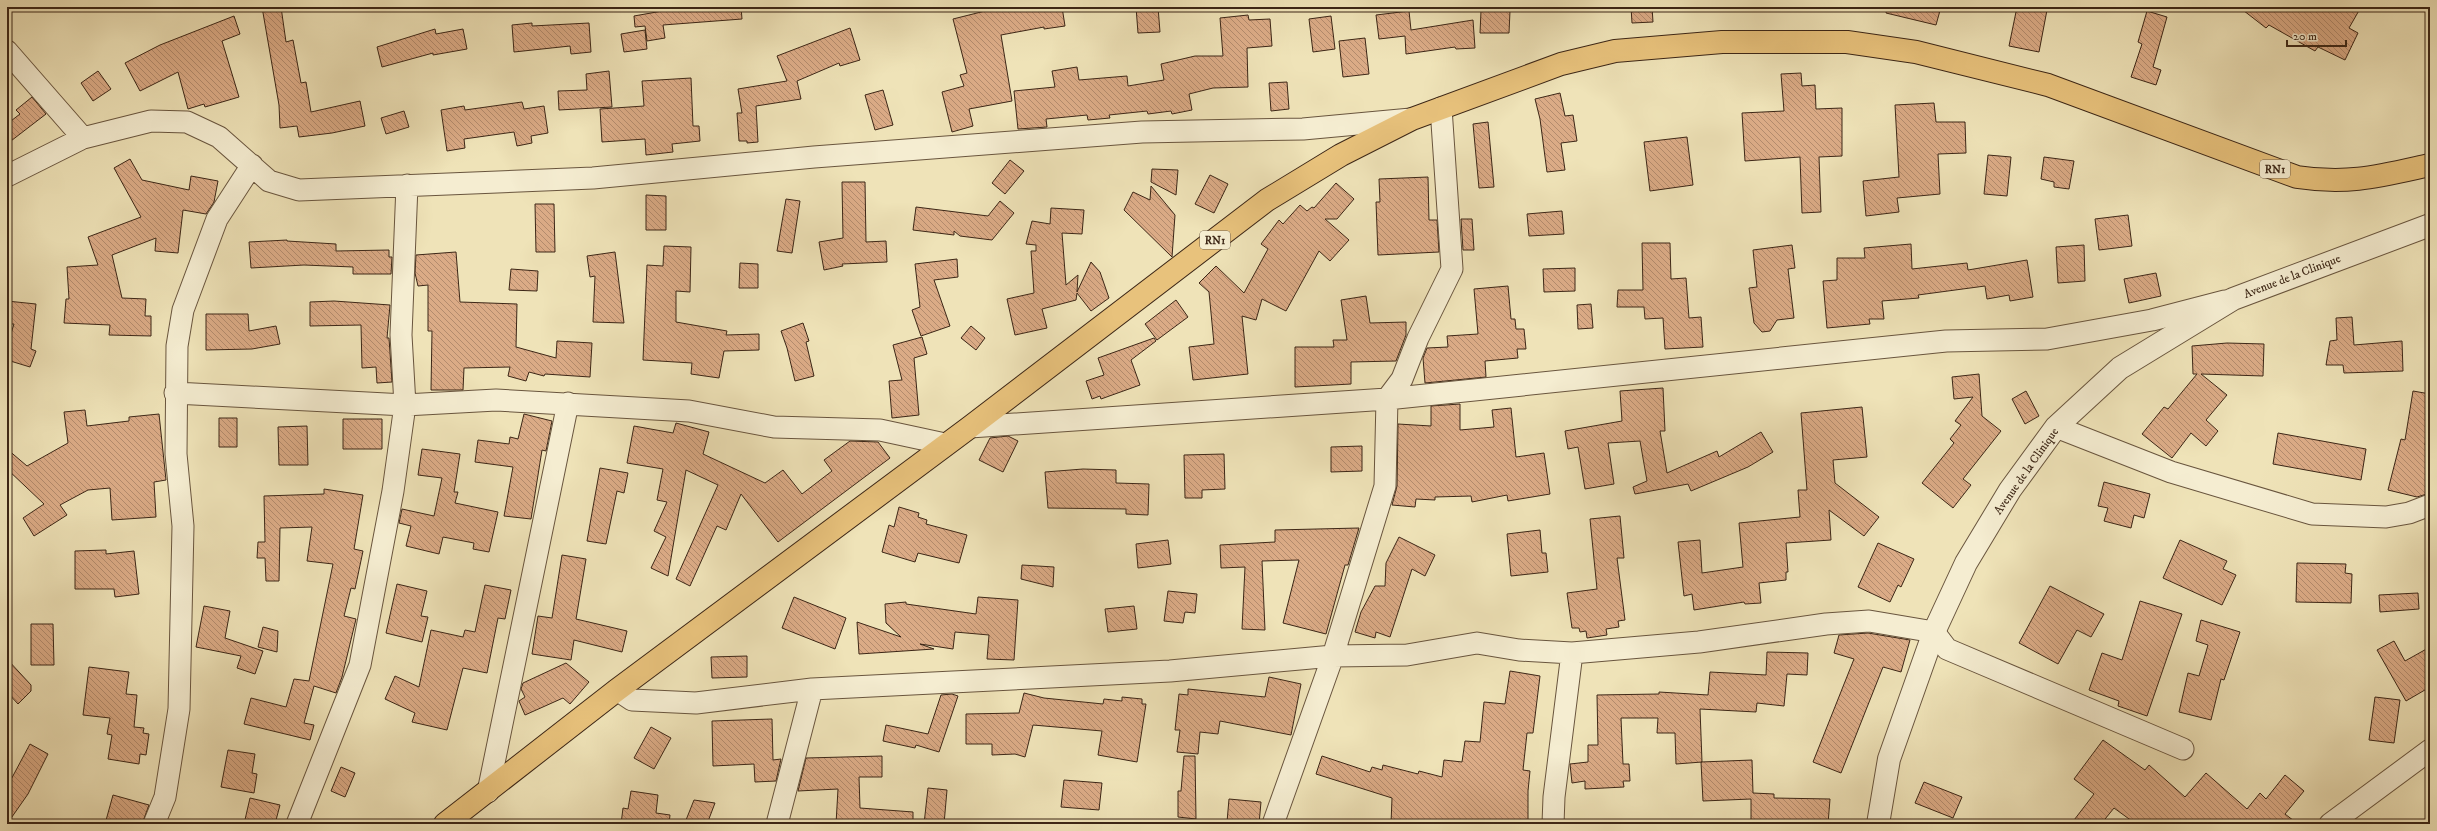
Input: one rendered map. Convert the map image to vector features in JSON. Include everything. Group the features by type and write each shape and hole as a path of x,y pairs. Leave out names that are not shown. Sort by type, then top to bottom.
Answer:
{"highway":[{"name":"RN1","path":"445,824 617,690 945,444 970,427 1267,200 1341,155 1412,119 1561,64 1615,51 1722,42 1848,42 1923,54 2048,85 2297,177 2327,182 2364,180 2430,165"}],"street":[{"path":"7,52 83,138"},
{"path":"1273,824 1333,656 1385,486 1387,399 1402,379 1418,338 1452,268 1441,108"},
{"path":"9,171 83,138 151,121 187,122 219,137 270,181 299,190 407,185 476,184 593,178 814,157 1142,132 1303,129 1412,119"},
{"path":"154,824 165,797 179,709 183,526 176,454 175,393 177,346 183,310 217,219 252,166"},
{"path":"297,824 360,665 393,491 405,405 401,335 407,185"},
{"name":"Avenue de la Clinique","path":"1878,824 1889,759 1934,632 1966,563 2010,490 2056,427 2120,368 2233,299 2430,225"},
{"path":"970,427 1387,399 1938,342 2047,339 2152,320 2233,299"},
{"path":"175,393 405,405 496,400 689,411 774,427 880,430 945,444"},
{"path":"488,792 568,403"},
{"path":"2056,427 2171,472 2312,514 2386,518 2409,513 2430,505"},
{"path":"617,690 632,700 696,702 812,689 1154,672 1333,656 1407,655 1477,643 1519,650 1572,653 1700,642 1826,624 1869,621 1934,632 1947,649 2183,749"},
{"path":"1553,824 1554,797 1572,653"},
{"path":"777,824 812,689"},
{"path":"2330,824 2430,750"}],"building":[{"path":"262,7 281,7 286,42 293,40 301,83 306,82 311,112 360,101 365,126 332,133 299,137 297,126 280,128 279,105"},
{"path":"685,7 741,7 742,19 663,25 665,38 647,41 645,26 635,27 634,16"},
{"path":"1001,7 1062,7 1065,26 1044,29 1044,27 1001,35 1012,101 969,109 973,126 952,132 942,92 964,86 960,75 967,73 953,19"},
{"path":"1136,7 1158,7 1160,32 1138,33"},
{"path":"1631,7 1652,7 1653,22 1632,23"},
{"path":"1887,7 1941,7 1936,25 1886,13"},
{"path":"2017,7 2047,10 2039,52 2009,46"},
{"path":"2239,7 2361,7 2349,28 2358,33 2345,60 2318,47 2315,51 2269,25 2266,28"},
{"path":"1409,11 1411,30 1473,20 1475,48 1456,49 1455,47 1406,54 1405,36 1379,39 1376,15"},
{"path":"1481,11 1510,11 1509,33 1480,33"},
{"path":"2147,11 2167,17 2153,67 2161,70 2156,85 2131,77 2142,44 2138,42"},
{"path":"1248,15 1249,20 1270,19 1272,46 1247,48 1248,87 1213,88 1189,94 1192,110 1172,114 1171,111 1148,114 1147,111 1109,115 1110,118 1088,120 1087,115 1046,119 1047,127 1018,129 1014,91 1055,87 1052,71 1077,67 1079,80 1127,76 1128,86 1164,80 1161,64 1195,56 1223,56 1220,18"},
{"path":"234,16 240,34 222,41 239,97 205,107 204,104 188,109 178,72 140,91 125,63 160,45"},
{"path":"1331,16 1335,49 1313,52 1309,19"},
{"path":"532,23 532,26 589,23 591,52 571,54 570,46 514,52 512,25"},
{"path":"850,28 860,60 840,66 839,63 797,81 801,99 756,106 758,142 747,143 747,141 739,141 737,113 742,113 738,89 787,81 777,56"},
{"path":"435,29 436,34 463,29 467,49 433,55 433,53 382,67 377,47"},
{"path":"645,30 647,49 624,52 621,34"},
{"path":"1365,38 1369,74 1343,77 1339,41"},
{"path":"98,71 111,89 93,101 81,83"},
{"path":"609,71 612,107 559,110 558,91 587,90 586,74"},
{"path":"1801,73 1802,86 1815,85 1816,109 1842,108 1842,156 1819,157 1821,212 1802,213 1800,157 1745,161 1742,113 1784,111 1781,74"},
{"path":"691,78 693,126 699,126 700,141 672,144 673,152 646,155 645,139 602,142 600,109 644,106 642,81"},
{"path":"1287,82 1289,109 1271,111 1269,83"},
{"path":"883,90 893,125 875,130 865,95"},
{"path":"1560,93 1565,116 1573,115 1577,141 1561,143 1565,170 1547,172 1540,119 1535,99"},
{"path":"32,97 46,114 7,144 7,124 20,114 16,110"},
{"path":"522,102 524,109 544,106 548,133 531,136 532,143 517,146 514,132 464,139 465,148 447,151 441,110 464,106 465,110"},
{"path":"1934,103 1936,122 1965,122 1966,153 1938,154 1940,194 1897,198 1899,212 1866,216 1863,181 1899,177 1895,105"},
{"path":"404,111 409,127 386,134 381,118"},
{"path":"1488,122 1494,187 1479,188 1473,124"},
{"path":"1687,137 1693,185 1650,191 1644,142"},
{"path":"1988,155 2011,157 2007,196 1984,194"},
{"path":"2044,157 2074,161 2069,189 2054,187 2054,182 2041,179"},
{"path":"130,159 142,180 189,190 191,176 218,181 214,202 206,214 183,210 178,253 155,251 156,238 112,255 122,298 146,299 145,316 151,316 151,336 109,335 110,325 64,323 66,299 69,299 67,267 98,265 88,237 141,217 114,168"},
{"path":"1010,160 1024,171 1005,194 992,183"},
{"path":"1152,169 1178,170 1176,195 1151,182"},
{"path":"1210,175 1228,184 1214,213 1195,204"},
{"path":"1428,177 1429,220 1437,220 1439,252 1378,255 1376,202 1380,202 1379,179"},
{"path":"842,182 865,182 866,242 886,241 887,262 842,264 843,266 824,270 819,242 843,238"},
{"path":"1336,183 1354,199 1337,219 1325,219 1349,240 1330,261 1319,251 1286,311 1262,299 1256,320 1242,316 1248,374 1193,380 1189,347 1214,344 1209,292 1199,283 1216,266 1244,293 1268,249 1261,244 1279,220 1283,224 1300,205 1307,211 1312,207 1314,208"},
{"path":"1151,186 1175,215 1172,257 1124,210 1133,192 1150,200"},
{"path":"646,195 666,196 666,230 646,230"},
{"path":"786,199 800,201 792,253 777,251"},
{"path":"1000,201 1014,213 992,240 960,236 954,231 954,235 913,230 916,207 988,216"},
{"path":"535,204 554,204 555,252 536,252"},
{"path":"1051,208 1084,210 1082,234 1062,233 1066,285 1078,275 1077,292 1091,262 1100,272 1109,298 1091,311 1077,293 1076,300 1042,309 1047,328 1015,335 1007,299 1034,293 1031,251 1036,251 1036,245 1026,244 1032,221 1050,224"},
{"path":"1562,211 1564,234 1529,236 1527,214"},
{"path":"2128,215 2132,246 2099,250 2095,219"},
{"path":"1461,219 1472,219 1474,250 1463,250"},
{"path":"287,240 336,244 336,251 389,250 389,257 392,257 391,274 353,274 353,267 304,265 251,268 249,242"},
{"path":"1642,243 1670,243 1671,279 1686,278 1689,318 1701,317 1703,347 1665,349 1663,318 1645,319 1644,307 1617,307 1618,290 1643,290"},
{"path":"1911,244 1912,269 1967,263 1968,270 2027,260 2033,297 2010,301 2009,295 1987,299 1985,286 1918,295 1919,298 1882,301 1884,319 1869,319 1870,324 1827,328 1823,281 1837,280 1837,258 1865,258 1864,248"},
{"path":"1792,245 1795,268 1788,269 1794,318 1777,320 1770,331 1762,332 1754,323 1749,288 1757,287 1753,250"},
{"path":"2084,245 2085,281 2058,283 2056,247"},
{"path":"664,246 691,247 690,292 676,291 676,322 727,331 726,335 759,334 759,350 724,351 719,378 691,374 692,363 643,360 647,265 663,266"},
{"path":"456,252 460,302 517,304 516,347 556,358 557,341 592,343 590,377 545,374 544,376 529,372 526,381 508,376 510,367 464,368 463,390 431,390 432,331 428,331 428,285 418,286 415,273 416,255"},
{"path":"615,252 624,323 593,322 595,276 590,277 587,256"},
{"path":"957,259 958,277 934,280 950,326 921,336 912,310 920,307 915,264"},
{"path":"740,263 758,264 758,288 739,288"},
{"path":"1575,268 1575,291 1544,292 1543,269"},
{"path":"511,269 538,271 537,291 509,290"},
{"path":"2156,273 2161,296 2129,303 2124,279"},
{"path":"1508,286 1511,319 1515,319 1516,329 1524,329 1526,349 1517,349 1518,358 1485,361 1486,377 1425,383 1423,358 1427,348 1448,347 1447,336 1478,334 1474,289"},
{"path":"1366,296 1370,323 1406,322 1406,335 1396,361 1351,362 1351,384 1295,387 1295,347 1334,347 1333,340 1347,340 1341,300"},
{"path":"1176,300 1188,317 1157,340 1145,324"},
{"path":"7,301 36,304 31,349 36,351 30,367 7,360 7,346 14,324 7,324"},
{"path":"334,301 390,305 387,338 389,338 392,382 377,383 376,367 362,368 361,325 310,326 310,302"},
{"path":"1591,304 1593,328 1578,329 1577,305"},
{"path":"206,314 248,314 249,331 276,326 280,344 252,349 206,350"},
{"path":"2352,317 2354,345 2402,341 2403,371 2344,373 2343,365 2326,365 2330,341 2337,340 2336,318"},
{"path":"803,323 809,341 806,342 814,376 795,381 781,331"},
{"path":"971,326 985,338 976,350 961,338"},
{"path":"922,337 927,354 914,358 919,415 892,418 889,381 902,380 893,345"},
{"path":"1154,338 1156,341 1131,360 1140,385 1101,399 1100,396 1092,399 1086,381 1104,375 1098,358"},
{"path":"2227,343 2264,344 2263,376 2201,374 2227,395 2206,420 2218,431 2206,446 2191,433 2172,458 2142,434 2164,407 2168,409 2197,374 2193,374 2192,346"},
{"path":"1979,374 1982,416 2001,431 1963,479 1971,485 1953,508 1922,483 1954,443 1950,439 1961,425 1955,421 1973,397 1954,399 1952,377"},
{"path":"1663,388 1665,431 1660,431 1667,473 1717,451 1719,457 1761,432 1773,452 1748,467 1691,491 1688,484 1635,494 1633,487 1647,481 1640,441 1608,443 1614,484 1585,489 1578,447 1568,449 1565,431 1622,421 1620,391"},
{"path":"2026,391 2039,416 2025,424 2012,399"},
{"path":"2413,391 2430,394 2430,414 2425,445 2430,446 2430,493 2417,497 2388,490 2401,439 2405,440"},
{"path":"1460,404 1460,430 1494,427 1492,410 1511,408 1516,457 1544,453 1550,494 1508,501 1507,495 1472,502 1471,496 1435,497 1435,500 1416,499 1415,507 1392,505 1397,486 1398,424 1431,426 1431,406"},
{"path":"1862,407 1867,457 1833,460 1835,483 1879,517 1864,536 1829,510 1831,540 1786,543 1788,572 1786,572 1786,580 1759,583 1761,603 1745,604 1744,602 1694,610 1692,594 1684,596 1678,542 1700,540 1702,573 1743,567 1739,523 1800,517 1798,490 1807,490 1801,413"},
{"path":"85,410 87,426 129,421 129,417 159,414 166,480 154,482 156,517 112,520 110,488 88,490 60,505 67,515 34,536 23,518 44,504 7,469 7,449 27,466 68,443 64,412"},
{"path":"524,414 552,421 546,451 542,450 531,519 504,516 513,467 475,462 478,440 509,444 510,437 518,439"},
{"path":"219,418 237,418 237,447 219,447"},
{"path":"343,419 382,419 382,449 343,449"},
{"path":"676,423 709,432 703,454 765,483 783,470 802,494 832,471 824,460 850,441 878,442 890,458 778,542 741,494 726,530 717,526 690,586 676,579 718,485 686,470 668,576 651,568 666,537 654,531 667,502 657,500 663,469 627,463 634,426 673,433"},
{"path":"307,426 308,465 279,465 278,427"},
{"path":"2278,433 2366,449 2361,480 2273,464"},
{"path":"1008,436 1018,441 1003,472 979,460 990,438"},
{"path":"1362,446 1362,471 1331,472 1331,447"},
{"path":"422,449 460,454 454,492 458,492 455,503 498,512 489,552 473,549 474,543 443,537 439,554 406,546 411,526 399,523 402,509 434,516 442,478 418,475"},
{"path":"1224,454 1225,489 1202,490 1202,498 1185,498 1184,455"},
{"path":"600,468 628,473 624,493 617,491 606,544 587,541"},
{"path":"1083,469 1116,470 1116,483 1149,484 1148,515 1126,514 1126,509 1048,508 1045,472"},
{"path":"2104,482 2150,494 2144,518 2134,515 2131,528 2104,521 2108,508 2098,506"},
{"path":"324,489 363,495 354,549 363,551 355,589 351,588 344,616 356,619 342,677 336,693 314,686 304,723 314,725 310,740 244,724 251,698 286,707 294,679 309,681 333,564 307,561 312,527 280,528 279,581 266,581 265,558 257,558 258,542 265,542 264,496 324,494"},
{"path":"899,507 919,513 918,517 927,520 926,524 967,535 959,563 918,553 915,562 882,552 889,525 894,527"},
{"path":"1620,516 1624,558 1617,558 1625,620 1618,621 1619,627 1606,629 1607,635 1587,638 1586,631 1580,632 1579,628 1572,628 1567,593 1597,589 1590,519"},
{"path":"1359,528 1348,565 1345,565 1326,634 1283,623 1299,560 1262,561 1265,630 1242,629 1245,567 1221,568 1220,545 1275,542 1275,530"},
{"path":"1540,530 1542,553 1546,553 1548,572 1511,576 1507,534"},
{"path":"1399,537 1435,555 1425,576 1412,569 1390,637 1376,632 1375,638 1355,632 1361,612 1375,586 1385,586 1386,563"},
{"path":"1168,540 1171,564 1138,568 1136,544"},
{"path":"2180,540 2227,561 2223,569 2236,575 2222,605 2163,578"},
{"path":"1878,543 1914,559 1901,587 1898,585 1890,602 1858,587"},
{"path":"106,550 106,554 134,551 139,594 115,597 114,589 75,589 75,551"},
{"path":"562,555 586,559 576,619 627,631 622,652 574,640 571,660 532,654 538,616 552,618"},
{"path":"2297,563 2346,564 2345,573 2352,574 2351,603 2296,602"},
{"path":"1022,565 1054,567 1053,587 1021,579"},
{"path":"397,584 427,591 421,616 428,617 422,642 386,633"},
{"path":"485,585 511,590 505,619 498,618 487,673 463,668 447,730 412,722 415,713 385,699 395,676 419,687 431,630 463,637 465,630 475,632"},
{"path":"2050,586 2104,614 2091,637 2077,630 2058,664 2019,643"},
{"path":"1168,591 1197,594 1195,613 1185,612 1183,623 1164,621"},
{"path":"2418,593 2419,609 2380,612 2379,595"},
{"path":"794,597 846,618 835,649 782,628"},
{"path":"978,597 1018,600 1014,660 987,659 989,635 955,632 953,649 920,644 934,649 859,654 857,622 901,637 886,623 885,604 906,602 906,604 976,614"},
{"path":"2140,601 2182,614 2147,716 2118,706 2119,701 2089,690 2102,653 2122,660"},
{"path":"204,606 230,611 225,638 263,651 255,674 237,668 241,656 196,647"},
{"path":"1134,606 1137,629 1108,632 1105,609"},
{"path":"2201,620 2240,632 2224,680 2221,679 2211,720 2179,712 2188,673 2199,676 2208,645 2196,641"},
{"path":"31,624 53,624 54,665 31,665"},
{"path":"263,627 278,631 277,652 258,647"},
{"path":"1868,633 1910,640 1901,672 1883,667 1841,773 1813,762 1854,659 1834,653 1839,635"},
{"path":"2394,641 2405,661 2430,647 2430,687 2406,701 2377,650"},
{"path":"1767,652 1808,653 1807,675 1787,674 1784,706 1757,703 1756,712 1700,709 1702,762 1676,764 1675,733 1657,733 1658,718 1621,718 1623,764 1629,764 1630,781 1623,781 1624,787 1585,789 1585,781 1572,783 1570,764 1588,762 1588,745 1598,745 1597,695 1659,694 1659,692 1708,695 1710,672 1766,675"},
{"path":"747,656 747,677 712,678 711,657"},
{"path":"7,659 31,685 31,691 18,704 7,692"},
{"path":"566,663 589,682 570,704 563,698 525,715 519,701 525,697 521,689 523,683"},
{"path":"89,667 129,672 126,694 137,695 134,727 144,728 143,733 149,734 146,755 140,754 139,764 108,759 112,735 107,734 110,718 83,715"},
{"path":"1510,671 1540,676 1533,733 1527,733 1523,770 1530,771 1528,791 1528,823 1391,824 1392,798 1316,774 1322,756 1370,772 1372,767 1382,770 1383,765 1418,774 1419,771 1442,777 1444,760 1462,762 1465,741 1480,742 1484,702 1505,704"},
{"path":"1269,677 1301,684 1291,735 1220,721 1218,734 1200,732 1198,754 1177,752 1180,730 1175,730 1179,694 1188,695 1188,689 1265,697"},
{"path":"1024,693 1044,698 1103,704 1104,699 1122,701 1122,697 1142,699 1142,704 1146,704 1137,762 1098,755 1102,731 1033,725 1025,757 1015,754 992,755 992,744 966,744 966,714 1019,713"},
{"path":"952,694 958,696 939,752 916,745 915,748 883,741 886,725 928,734 941,695"},
{"path":"2375,697 2400,700 2394,743 2369,740"},
{"path":"772,719 773,760 781,759 776,781 755,782 754,764 713,766 712,721"},
{"path":"651,727 671,738 654,769 634,758"},
{"path":"2103,740 2145,770 2149,765 2185,797 2206,773 2247,809 2260,793 2266,799 2285,775 2304,791 2285,814 2298,824 2136,824 2114,808 2101,824 2071,824 2094,794 2074,779"},
{"path":"30,744 48,754 28,794 7,824 7,787"},
{"path":"228,750 255,754 252,773 257,774 254,793 221,787"},
{"path":"882,756 882,777 859,777 860,808 913,812 913,824 836,824 838,789 798,791 806,758"},
{"path":"1184,756 1195,756 1196,819 1178,817 1178,791 1181,791"},
{"path":"1752,760 1753,793 1774,794 1774,798 1830,799 1828,824 1751,824 1751,799 1703,801 1701,762"},
{"path":"341,767 355,773 345,797 331,791"},
{"path":"1064,780 1102,783 1099,810 1061,807"},
{"path":"1924,782 1962,797 1953,818 1915,803"},
{"path":"928,788 947,790 944,824 924,824"},
{"path":"631,791 658,795 656,813 670,815 669,824 621,824 623,808 628,809"},
{"path":"113,795 149,805 142,824 105,824"},
{"path":"250,798 280,805 275,824 244,824"},
{"path":"1229,799 1261,802 1259,824 1227,822"},
{"path":"694,800 715,803 707,824 697,824 686,820"}]}
